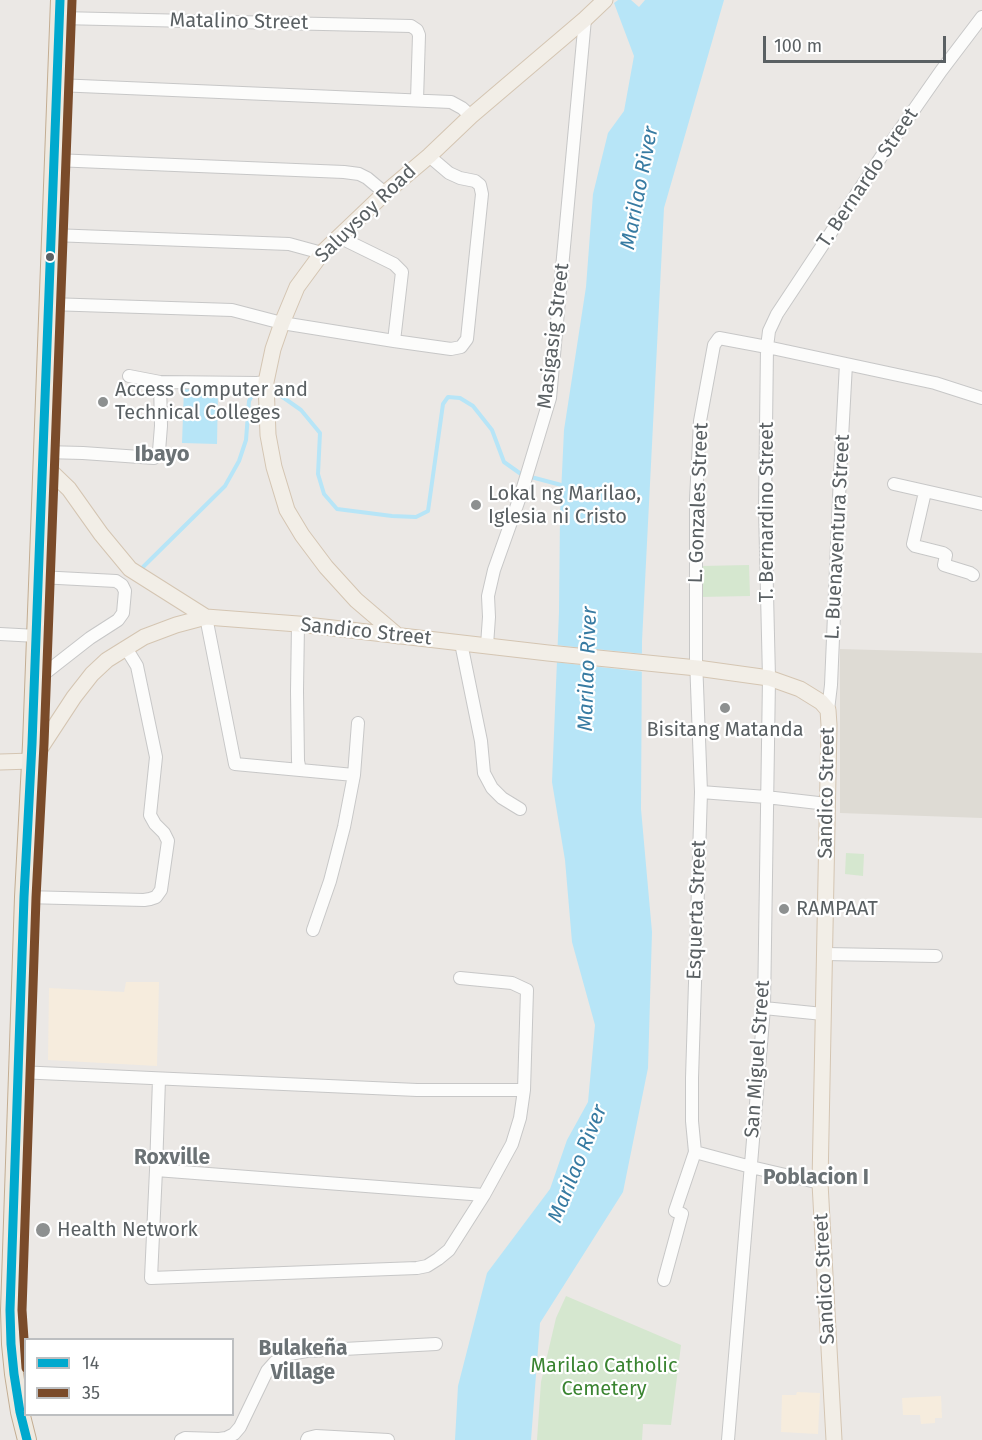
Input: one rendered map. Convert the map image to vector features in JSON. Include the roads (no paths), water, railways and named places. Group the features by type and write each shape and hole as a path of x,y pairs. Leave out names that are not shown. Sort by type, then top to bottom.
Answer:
{"highway":[{"path":"27,1440 20,1412 10,1344 10,1310 24,897 32,761 60,9"}],"main road":[{"name":"Saluysoy Road","path":"398,636 356,600 326,567 287,510 274,467 268,435 266,382 273,349 297,287 322,253 385,193 604,0"},
{"name":"Sandico Street","path":"44,458 130,569 206,616"},
{"name":"Sandico Street","path":"32,761 64,710 82,686 107,660 144,637 206,616 654,663 769,678 800,689 821,702 828,710 820,1183 834,1440"},
{"path":"0,762 32,761"}],"street":[{"name":"Matalino Street","path":"60,9 411,26 419,34 417,100"},
{"name":"T. Bernardo Street","path":"767,347 769,332 777,314 883,154 982,17"},
{"name":"Masigasig Street","path":"486,645 489,617 488,596 494,570 521,494 550,398 585,19"},
{"path":"57,85 451,102 471,117"},
{"path":"49,304 232,310 282,323 394,341 451,349 461,346 467,339 482,194 480,185 475,181 449,173 429,156"},
{"path":"54,160 344,172 359,174 367,178 385,193"},
{"path":"52,235 289,244 322,253"},
{"path":"339,237 394,264 402,272 394,341"},
{"name":"L. Gonzales Street","path":"697,668 696,499 700,421 714,345 719,338 767,347"},
{"path":"767,347 934,383 982,398"},
{"name":"T. Bernardino Street","path":"767,347 765,509 769,678"},
{"name":"L. Buenaventura Street","path":"828,710 846,364"},
{"path":"129,376 160,382 266,382"},
{"path":"44,458 83,453 154,458 159,451 161,426 160,382"},
{"path":"894,484 982,504"},
{"path":"925,492 913,544 944,553 946,555 944,565 973,575"},
{"path":"35,681 90,638 118,620 123,613 125,591 116,581 39,577"},
{"path":"206,616 235,764 354,775"},
{"path":"298,624 297,691 300,770"},
{"path":"0,634 37,636"},
{"path":"461,643 481,741 484,773 492,788 502,798 520,809"},
{"path":"24,897 144,900 156,897 161,890 168,841 165,833 155,824 150,815 156,757 137,666 126,648"},
{"name":"Esquerta Street","path":"694,1152 692,1078 701,792 697,668"},
{"name":"San Miguel Street","path":"728,1440 764,1008 769,678"},
{"path":"313,930 330,881 344,827 354,775 358,723"},
{"path":"701,792 827,804"},
{"path":"825,954 936,956"},
{"path":"159,1079 151,1278 427,1266 449,1250 484,1195 512,1144 520,1118 524,1090 527,990 512,983 460,978"},
{"path":"764,1008 823,1014"},
{"path":"18,1072 417,1090 524,1090"},
{"path":"664,1280 682,1214 675,1211 694,1152 820,1183"},
{"path":"156,1170 484,1195"},
{"path":"181,1440 185,1438 219,1439 234,1434 240,1427 267,1371 275,1362 289,1354 436,1344"},
{"path":"307,1440 316,1436 388,1440"}],"water":[{"name":"Marilao River","path":"618,0 631,0 639,7 645,0 724,0 664,208 642,641 641,809 652,932 648,1068 623,1192 540,1323 531,1440 455,1440 458,1386 487,1273 550,1189 567,1140 588,1102 595,1025 572,942 565,860 552,782 564,430 586,287 593,194 608,133 624,111 634,56 614,3"},
{"path":"184,389 218,390 217,444 182,443"}],"waterway":[{"path":"274,391 301,410 320,433 318,474 324,494 337,509 416,517 428,511 443,404 448,397 460,398 473,406 492,430 504,462 521,474"},
{"path":"143,567 225,486 239,461 246,440 249,401 253,394 260,392"},
{"path":"531,477 565,486"}],"place":[{"name":"Access Computer and Technical Colleges","path":"103,402"},
{"name":"Lokal ng Marilao, Iglesia ni Cristo","path":"476,505"},
{"name":"Bisitang Matanda","path":"725,708"},
{"name":"RAMPAAT","path":"784,909"},
{"name":"Health Network","path":"43,1230"}],"district":[{"name":"Ibayo","path":"162,455"},
{"name":"Roxville","path":"172,1158"},
{"name":"Poblacion I","path":"816,1178"},
{"name":"Bulakeña Village","path":"303,1361"}],"park label":[{"name":"Marilao Catholic Cemetery","path":"604,1378"}]}
